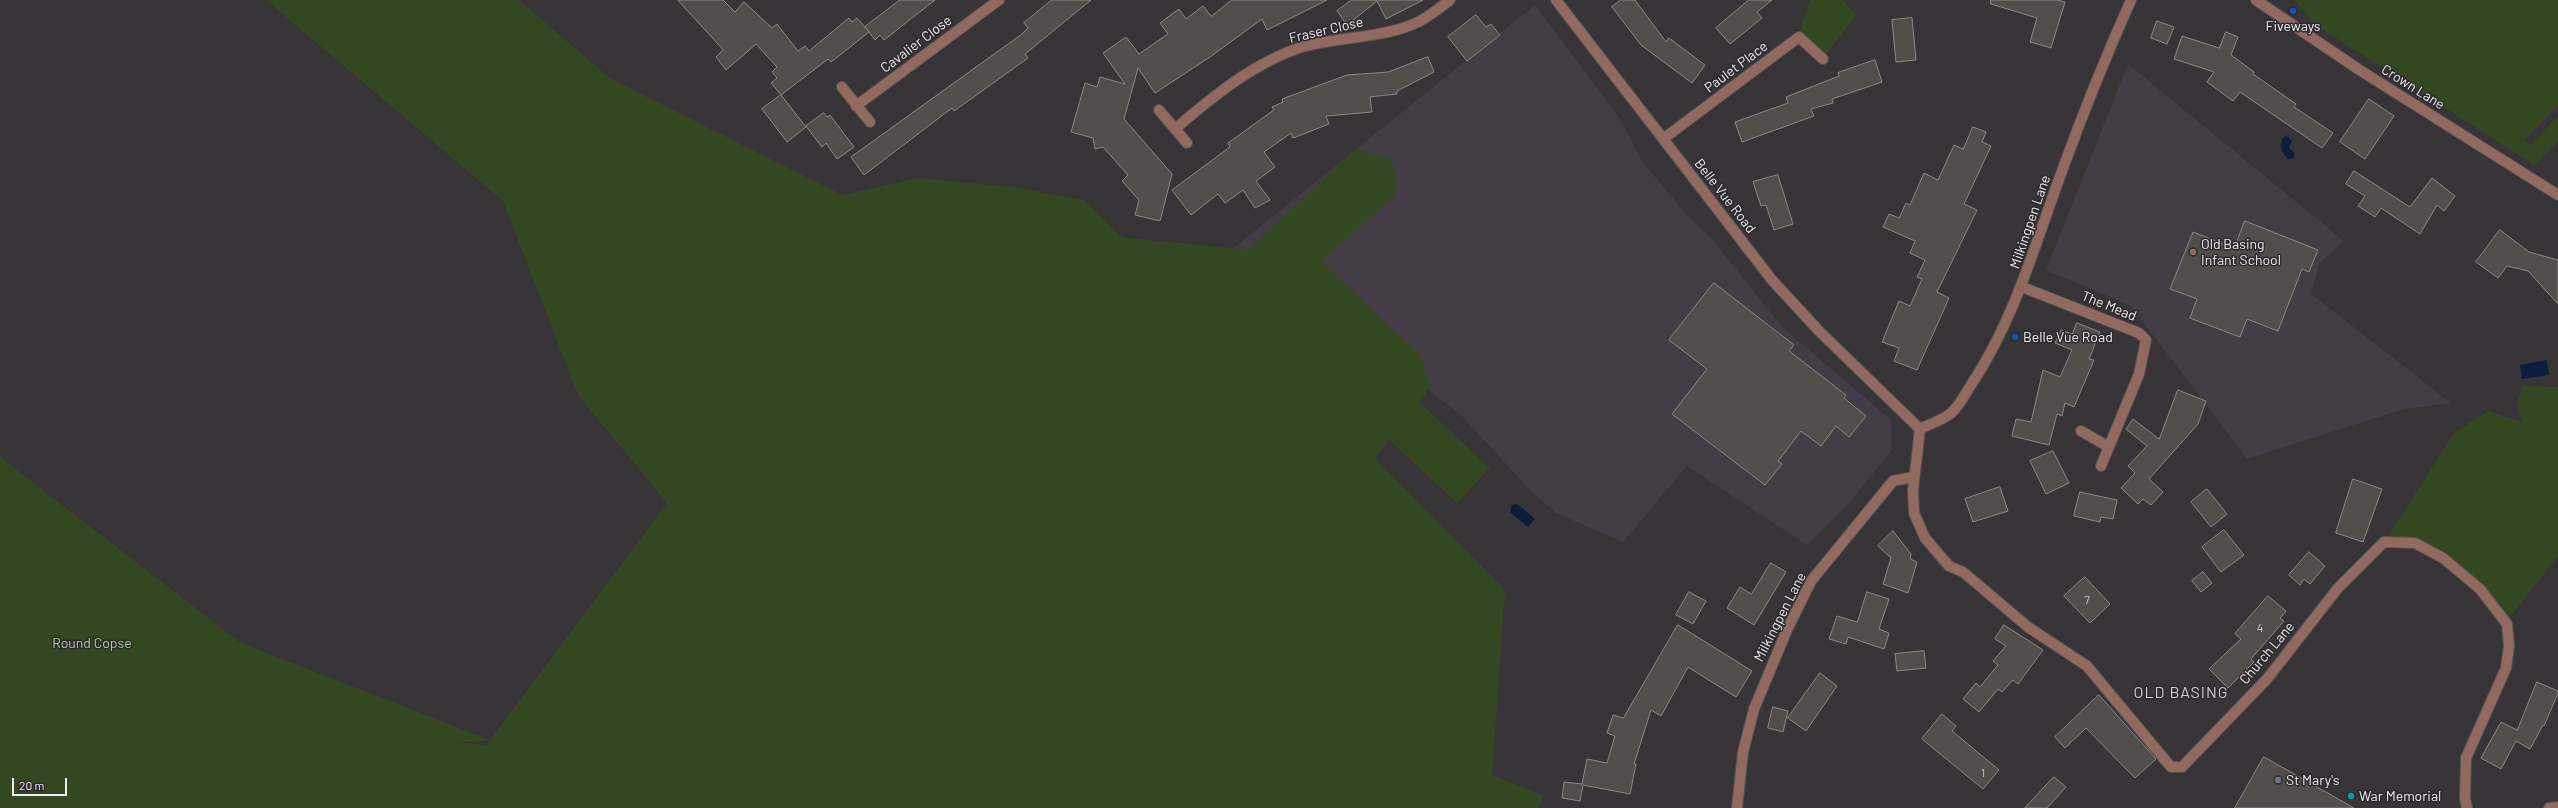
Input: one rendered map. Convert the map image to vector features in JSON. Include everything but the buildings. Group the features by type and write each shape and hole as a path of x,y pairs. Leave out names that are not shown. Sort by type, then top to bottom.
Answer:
{"street":[{"name":"Fraser Close","path":"1175,129 1209,100 1277,56 1302,47 1397,29 1420,21 1450,0"},
{"name":"Belle Vue Road","path":"1556,0 1772,280 1819,331 1920,429"},
{"name":"Milkingpen Lane","path":"1920,429 1950,414 1958,405 1984,366 2022,287 2062,170 2131,0"},
{"name":"Crown Lane","path":"2256,0 2358,69 2558,195"},
{"name":"Cavalier Close","path":"856,106 994,2"},
{"name":"Paulet Place","path":"1663,139 1799,37 1823,59"},
{"path":"842,88 870,122"},
{"path":"1159,110 1187,143"},
{"name":"The Mead","path":"2022,287 2138,333 2146,340 2139,374 2101,466"},
{"name":"Church Lane","path":"1920,429 1920,450 1913,477 1914,513 1925,538 1949,566 1963,572 2028,627 2088,666 2171,767 2182,767 2267,679 2338,588 2384,542 2415,543 2443,558 2480,589 2507,624 2509,646 2506,668 2466,758 2465,799 2467,808"},
{"path":"2081,431 2109,447"},
{"name":"Milkingpen Lane","path":"1737,808 1743,752 1754,709 1786,630 1811,581 1893,481 1913,477"},
{"path":"2549,808 2558,807"}],"shaded area":[{"path":"1535,5 1620,119 1641,160 1686,214 1712,239 1783,328 1891,420 1892,450 1849,503 1807,545 1687,466 1623,542 1556,513 1528,488 1460,414 1287,283 1231,250"},
{"name":"Old Basing Infant School","path":"2128,64 2344,241 2320,263 2311,294 2451,403 2404,409 2247,459 2131,306 2046,270"}],"green space":[{"name":"Round Copse","path":"266,0 519,0 611,79 842,195 918,178 1013,187 1085,200 1122,237 1248,250 1355,149 1391,159 1397,186 1394,197 1322,261 1422,357 1426,377 1433,384 1419,402 1490,468 1457,503 1389,440 1375,458 1505,590 1492,775 1543,796 1539,808 0,808 0,457 241,643 490,740 667,503 578,395 503,201","holes":["489,741 486,745 456,742"]},
{"path":"1810,0 1843,0 1856,15 1822,60 1798,37"},
{"path":"2295,0 2558,0 2558,106 2524,140 2530,145 2558,116 2558,141 2534,165 2314,24"},
{"path":"2523,386 2558,387 2558,556 2507,621 2481,587 2416,541 2385,541 2454,433 2488,411 2522,422 2517,403"}],"water":[{"path":"2286,135 2292,141 2289,148 2294,152 2294,158 2289,159 2282,151 2282,141"},
{"path":"2547,360 2549,375 2522,379 2520,365"},
{"path":"1517,504 1535,519 1528,527 1510,512 1512,505"}],"place":[{"name":"Fiveways","path":"2293,11"},
{"name":"Old Basing Infant School","path":"2193,252"},
{"name":"Belle Vue Road","path":"2015,337"},
{"name":"St Mary's","path":"2278,780"},
{"name":"War Memorial","path":"2351,796"}],"district":[{"name":"OLD BASING","path":"2181,693"}]}
